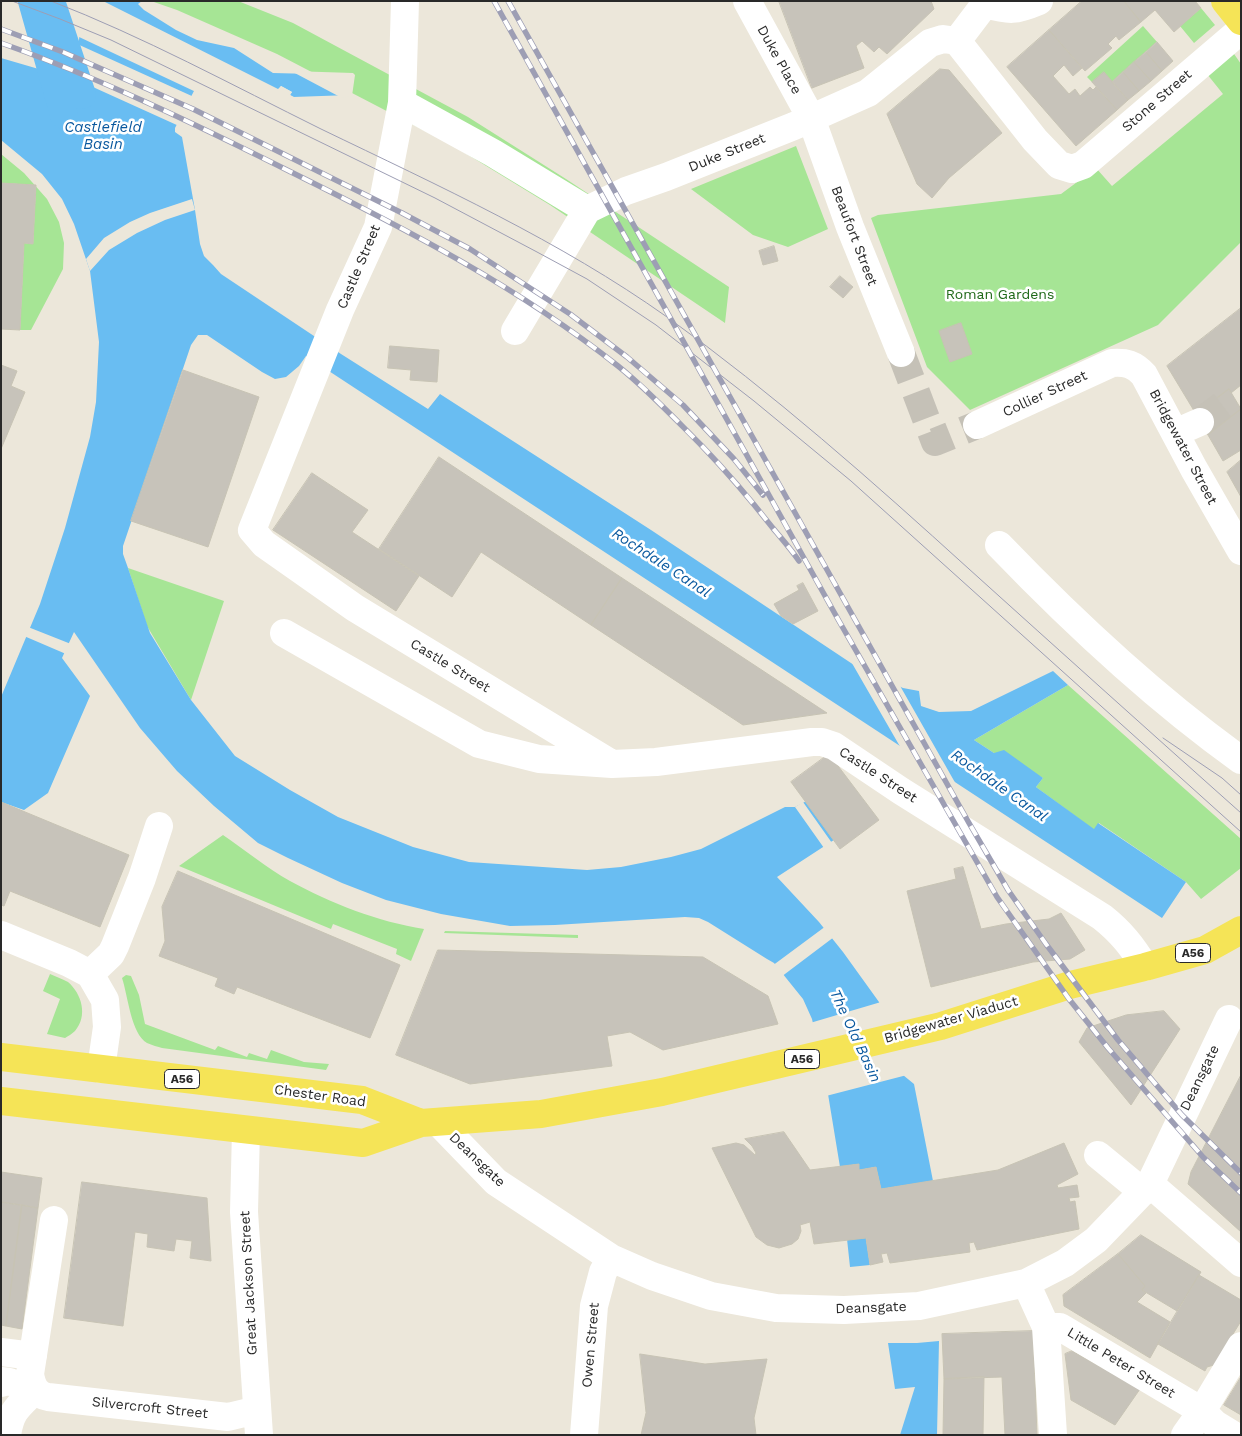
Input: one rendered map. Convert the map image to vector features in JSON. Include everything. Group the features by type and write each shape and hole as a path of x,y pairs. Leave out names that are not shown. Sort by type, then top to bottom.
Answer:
{"main road":[{"path":"1225,1 1241,21"},
{"name":"Bridgewater Viaduct","path":"429,1122 541,1114 662,1092 941,1026 1070,985 1205,950 1240,932"},
{"name":"Chester Road","path":"1,1057 362,1100 429,1122"},
{"name":"A56","path":"1,1100 363,1143 429,1122"}],"street":[{"name":"Castle Street","path":"405,1 402,103 378,227 340,310 252,530 264,544 355,608 612,764 656,762 812,742 822,742 834,746 918,802 1102,917 1120,932 1133,947 1145,967"},
{"name":"Duke Place","path":"747,1 811,118"},
{"path":"957,41 983,3 1001,9 1020,9 1039,1"},
{"name":"Stone Street","path":"957,41 1035,140 1059,165 1072,169 1083,165 1241,30"},
{"name":"Duke Street","path":"587,210 626,191 666,177 868,93 930,43 943,39 957,41"},
{"path":"402,103 493,153 587,210 515,332"},
{"name":"Beaufort Street","path":"811,118 850,227 901,353"},
{"name":"Collier Street","path":"977,425 1112,363"},
{"name":"Bridgewater Street","path":"1112,363 1130,364 1137,367 1144,374 1175,433 1234,524 1241,551"},
{"path":"1175,433 1200,422"},
{"path":"999,545 1050,597 1154,693 1198,729 1241,760"},
{"path":"284,633 479,744 539,759 612,764"},
{"path":"90,974 111,954 115,946 142,878 159,826"},
{"path":"1,935 69,963 90,974 105,1000 107,1027 101,1069"},
{"name":"Deansgate","path":"429,1122 496,1182 611,1258 652,1276 711,1296 776,1308 844,1310 920,1306 1026,1283 1065,1263 1096,1240 1146,1188 1227,1023"},
{"name":"Great Jackson Street","path":"246,1130 244,1212 258,1422"},
{"path":"1098,1155 1146,1188 1241,1263"},
{"path":"7,1435 9,1419 30,1374 54,1220"},
{"name":"Owen Street","path":"584,1435 594,1306 603,1272 611,1258"},
{"path":"1026,1283 1046,1327 1053,1435"},
{"name":"Little Peter Street","path":"1046,1327 1060,1327 1202,1411 1215,1424 1233,1435"},
{"path":"1185,1435 1202,1411 1241,1346"},
{"path":"1,1352 33,1356"},
{"name":"Silvercroft Street","path":"22,1388 258,1422"}],"green space":[{"path":"151,1 238,1 293,23 468,117 566,179 729,287 725,323 550,205 452,145 277,54 177,10"},
{"path":"1201,8 1215,25 1194,43 1180,26"},
{"path":"1143,26 1157,42 1112,82 1092,82 1087,77"},
{"name":"Roman Gardens","path":"1232,51 1241,64 1241,242 1158,325 970,410 927,367 871,218 878,215 1061,194 1096,168 1112,186 1223,94 1207,74"},
{"path":"796,146 828,229 788,247 753,235 691,189"},
{"path":"1,154 24,173 35,185 1,183"},
{"path":"36,186 47,199 59,222 64,243 63,269 31,330 20,330 24,243 33,244"},
{"path":"128,568 224,601 191,700 147,626"},
{"path":"1068,685 1241,839 1241,868 1201,899 1186,882 1099,823 1094,830 1036,787 1043,778 994,753 974,740"},
{"path":"223,835 281,876 321,897 372,917 424,929 411,961 396,954 397,949 333,924 331,929 179,866"},
{"path":"445,931 578,935 578,938 444,933"},
{"path":"50,974 68,982 77,993 82,1005 79,1025 74,1032 65,1038 47,1034 60,999 43,991"},
{"path":"126,975 131,976 139,995 145,1024 215,1050 218,1046 247,1057 249,1053 267,1059 271,1050 304,1062 329,1064 326,1070 162,1048 147,1043 137,1032 131,1014 122,978"}],"water":[{"name":"Castlefield Basin","path":"83,1 142,1 138,4 144,10 176,30 197,40 234,48 273,73 352,75 350,95 293,97 290,95 292,92 281,86 279,89 195,89 175,128 175,132 182,137 200,244 204,256 221,274 428,409 440,394 651,530 860,669 903,688 919,691 921,706 939,712 971,711 1053,671 1068,685 974,740 994,753 1004,750 1043,778 1036,787 1094,829 1098,823 1186,882 1162,918 306,356 299,366 286,377 275,379 207,335 198,335 191,345 123,546 123,554 150,633 191,700 235,756 338,817 413,847 469,862 587,870 621,867 701,849 785,807 795,807 814,797 840,836 777,877 819,922 879,1002 903,1075 914,1084 933,1181 881,1189 876,1167 859,1170 858,1164 840,1167 827,1088 812,1019 803,999 774,963 699,918 685,917 510,926 441,914 386,900 342,883 288,858 258,843 214,806 177,771 140,728 74,632 62,658 90,696 48,793 24,810 1,802 1,697 40,604 65,528 90,437 96,402 99,342 90,271 74,224 62,199 42,174 1,140 1,58 49,72 51,78 58,79 64,76 79,40"},
{"path":"866,1238 870,1265 850,1267 847,1239"},
{"path":"939,1341 937,1435 900,1435 915,1387 895,1389 888,1343"}],"pier":[{"path":"80,1 103,1 278,89 281,86 292,92 290,95 298,99 289,97 289,93 282,89 279,92 196,92 77,36"},
{"path":"75,43 194,97 179,126 62,73"},
{"path":"291,71 353,73 355,75 352,96 342,98"},
{"path":"192,199 195,210 165,220 137,233 109,250 90,271 86,259 104,238 130,222 150,213"},
{"path":"28,627 71,644 66,654 24,636"},
{"path":"849,658 861,667 899,684 957,786 902,750"},
{"path":"803,802 832,843 824,848 795,807"},
{"path":"826,926 834,937 781,977 772,966"},
{"path":"881,1002 907,1075 826,1096 810,1023"}],"building":[{"path":"779,1 931,1 934,9 887,54 879,47 874,52 862,41 856,46 864,68 812,88"},
{"path":"1082,1 1124,1 1141,22 1119,40 1116,36 1108,44 1112,48 1085,71 1049,30"},
{"path":"1124,1 1195,1 1201,8 1174,32 1155,10 1141,22"},
{"path":"1049,30 1082,68 1073,76 1064,65 1053,76 1069,94 1075,89 1080,96 1090,87 1093,90 1096,87 1117,110 1076,146 1007,67"},
{"path":"1157,42 1173,61 1162,71 1146,52"},
{"path":"1146,52 1162,71 1151,81 1134,62"},
{"path":"1134,62 1151,81 1139,91 1123,72"},
{"path":"940,69 949,70 1002,133 949,178 932,198 917,184 887,114"},
{"path":"1104,72 1128,100 1117,110 1092,82"},
{"path":"1123,72 1139,91 1128,100 1112,82"},
{"path":"1,183 36,185 33,244 24,243 20,330 1,329"},
{"path":"774,246 778,261 763,265 759,251"},
{"path":"840,276 853,287 843,298 830,287"},
{"path":"1241,308 1241,385 1231,393 1229,389 1196,414 1167,366"},
{"path":"961,323 972,354 950,362 939,331"},
{"path":"390,346 439,350 437,382 410,380 411,370 388,368"},
{"path":"1,365 17,371 11,386 25,392 1,449"},
{"path":"183,370 259,397 208,547 131,521"},
{"path":"1229,389 1241,409 1208,435 1196,414"},
{"path":"1241,409 1241,450 1223,461 1208,435"},
{"path":"439,457 622,578 591,625 481,552 452,597 379,549"},
{"path":"1241,460 1241,497 1227,472"},
{"path":"312,473 368,510 352,532 419,576 396,611 273,530"},
{"path":"622,578 827,713 743,725 591,625"},
{"path":"803,583 818,611 793,624 781,616 774,604 799,590 797,586"},
{"path":"829,754 879,820 840,849 791,782"},
{"path":"1,802 129,855 100,927 10,891 4,906 1,905"},
{"path":"963,867 981,929 1049,919 1061,913 1085,950 1070,959 1033,962 931,987 907,891 956,879 954,869"},
{"path":"178,871 400,965 370,1038 237,987 234,994 215,986 218,978 159,956 165,941 162,907"},
{"path":"438,950 703,957 768,996 778,1024 663,1050 630,1032 607,1036 612,1066 470,1084 396,1055"},
{"path":"1164,1011 1180,1029 1131,1105 1079,1042 1087,1028 1126,1015"},
{"path":"1241,1075 1241,1232 1188,1184 1191,1172"},
{"path":"784,1132 810,1170 859,1164 859,1170 876,1167 881,1189 998,1170 1064,1143 1078,1174 1057,1185 1058,1188 1077,1185 1079,1197 1069,1198 1070,1202 1075,1201 1079,1229 977,1250 974,1242 969,1243 970,1252 890,1263 887,1253 881,1254 883,1262 870,1265 866,1238 814,1244 810,1222 800,1225 801,1231 798,1239 792,1244 779,1248 767,1245 756,1237 712,1148 736,1143 744,1145 755,1155 756,1153 752,1146 745,1139"},
{"path":"1,1172 42,1178 38,1208 1,1202"},
{"path":"82,1182 207,1198 211,1261 190,1258 192,1241 176,1239 174,1251 147,1247 148,1234 135,1232 123,1326 64,1318"},
{"path":"1,1202 22,1205 6,1326 1,1325"},
{"path":"22,1205 38,1208 22,1329 6,1326"},
{"path":"1141,1235 1201,1272 1177,1311 1142,1290 1145,1286 1118,1254"},
{"path":"1118,1254 1145,1286 1142,1290 1146,1293 1137,1302 1170,1322 1150,1358 1064,1306 1063,1295"},
{"path":"1199,1275 1241,1300 1241,1321 1214,1365 1207,1367 1205,1371 1158,1344"},
{"path":"1033,1331 1037,1435 1005,1435 1002,1377 944,1379 942,1334"},
{"path":"1072,1351 1140,1389 1115,1425 1071,1400 1065,1354"},
{"path":"640,1354 705,1364 767,1359 754,1418 756,1435 641,1435 646,1413"},
{"path":"984,1377 983,1435 943,1435 944,1379"},
{"path":"1241,1377 1241,1415 1224,1405"}],"waterway":[{"path":"32,1 64,115"},
{"path":"51,1 82,95"}],"tunnel":[{"path":"901,353 935,442 977,425"},
{"path":"1200,422 1228,401"}],"tram line":[{"path":"12,1 111,40 435,198 587,279 656,325 754,401 851,481 1241,832"},
{"path":"51,1 154,46 498,216 542,239 626,289 707,346 784,407 933,536 1241,813"},
{"path":"1163,738 1222,778 1241,795"}],"railway":[{"path":"494,1 839,621 997,897 1069,999 1108,1048 1203,1157 1241,1193"},
{"path":"508,1 1008,890 1118,1040 1182,1115 1241,1173"},
{"path":"1,29 63,52 193,109 470,249 570,314 627,357 683,405 734,459 763,495"},
{"path":"1,43 111,86 254,153 417,237 500,284 580,337 640,385 702,446 747,496 799,561"}],"water label":[{"name":"Rochdale Canal","path":"661,563"},
{"name":"Rochdale Canal","path":"999,786"},
{"name":"The Old Basin","path":"855,1036"}]}
